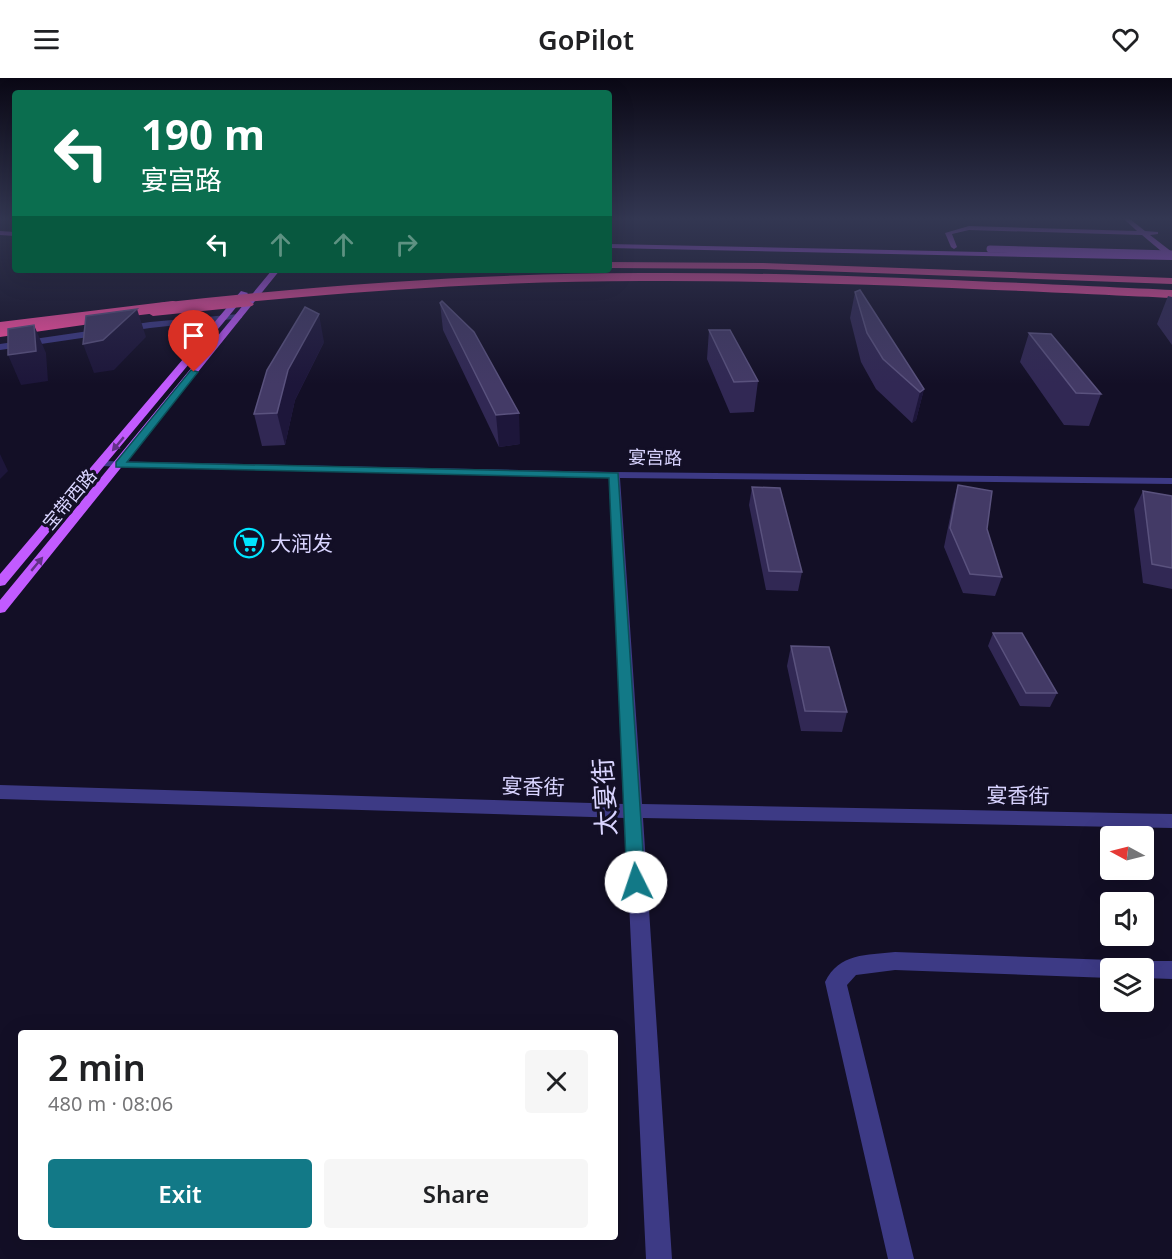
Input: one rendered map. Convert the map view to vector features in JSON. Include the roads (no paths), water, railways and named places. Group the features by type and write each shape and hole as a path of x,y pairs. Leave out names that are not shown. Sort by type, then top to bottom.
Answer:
{"highway":[{"path":"0,319 217,293 425,274"},
{"path":"367,280 473,274"},
{"path":"817,274 1172,286"},
{"path":"963,274 1172,281"},
{"path":"0,327 301,292 567,277 778,279 1172,294"},
{"path":"0,334 249,303"}],"main road":[{"name":"宝带西路","path":"0,582 261,274"},
{"name":"宝带西路","path":"0,609 273,274"}],"street":[{"path":"0,346 239,316"},
{"name":"宴宫路","path":"101,464 614,475 1172,481"},
{"name":"太宴街","path":"614,475 659,1259"},
{"name":"宴香街","path":"0,792 632,811 1172,820"},
{"path":"900,1259 836,982 851,966 895,961 1100,968"},
{"path":"1154,969 1172,970"}],"place":[{"name":"大润发","path":"249,543"}]}
